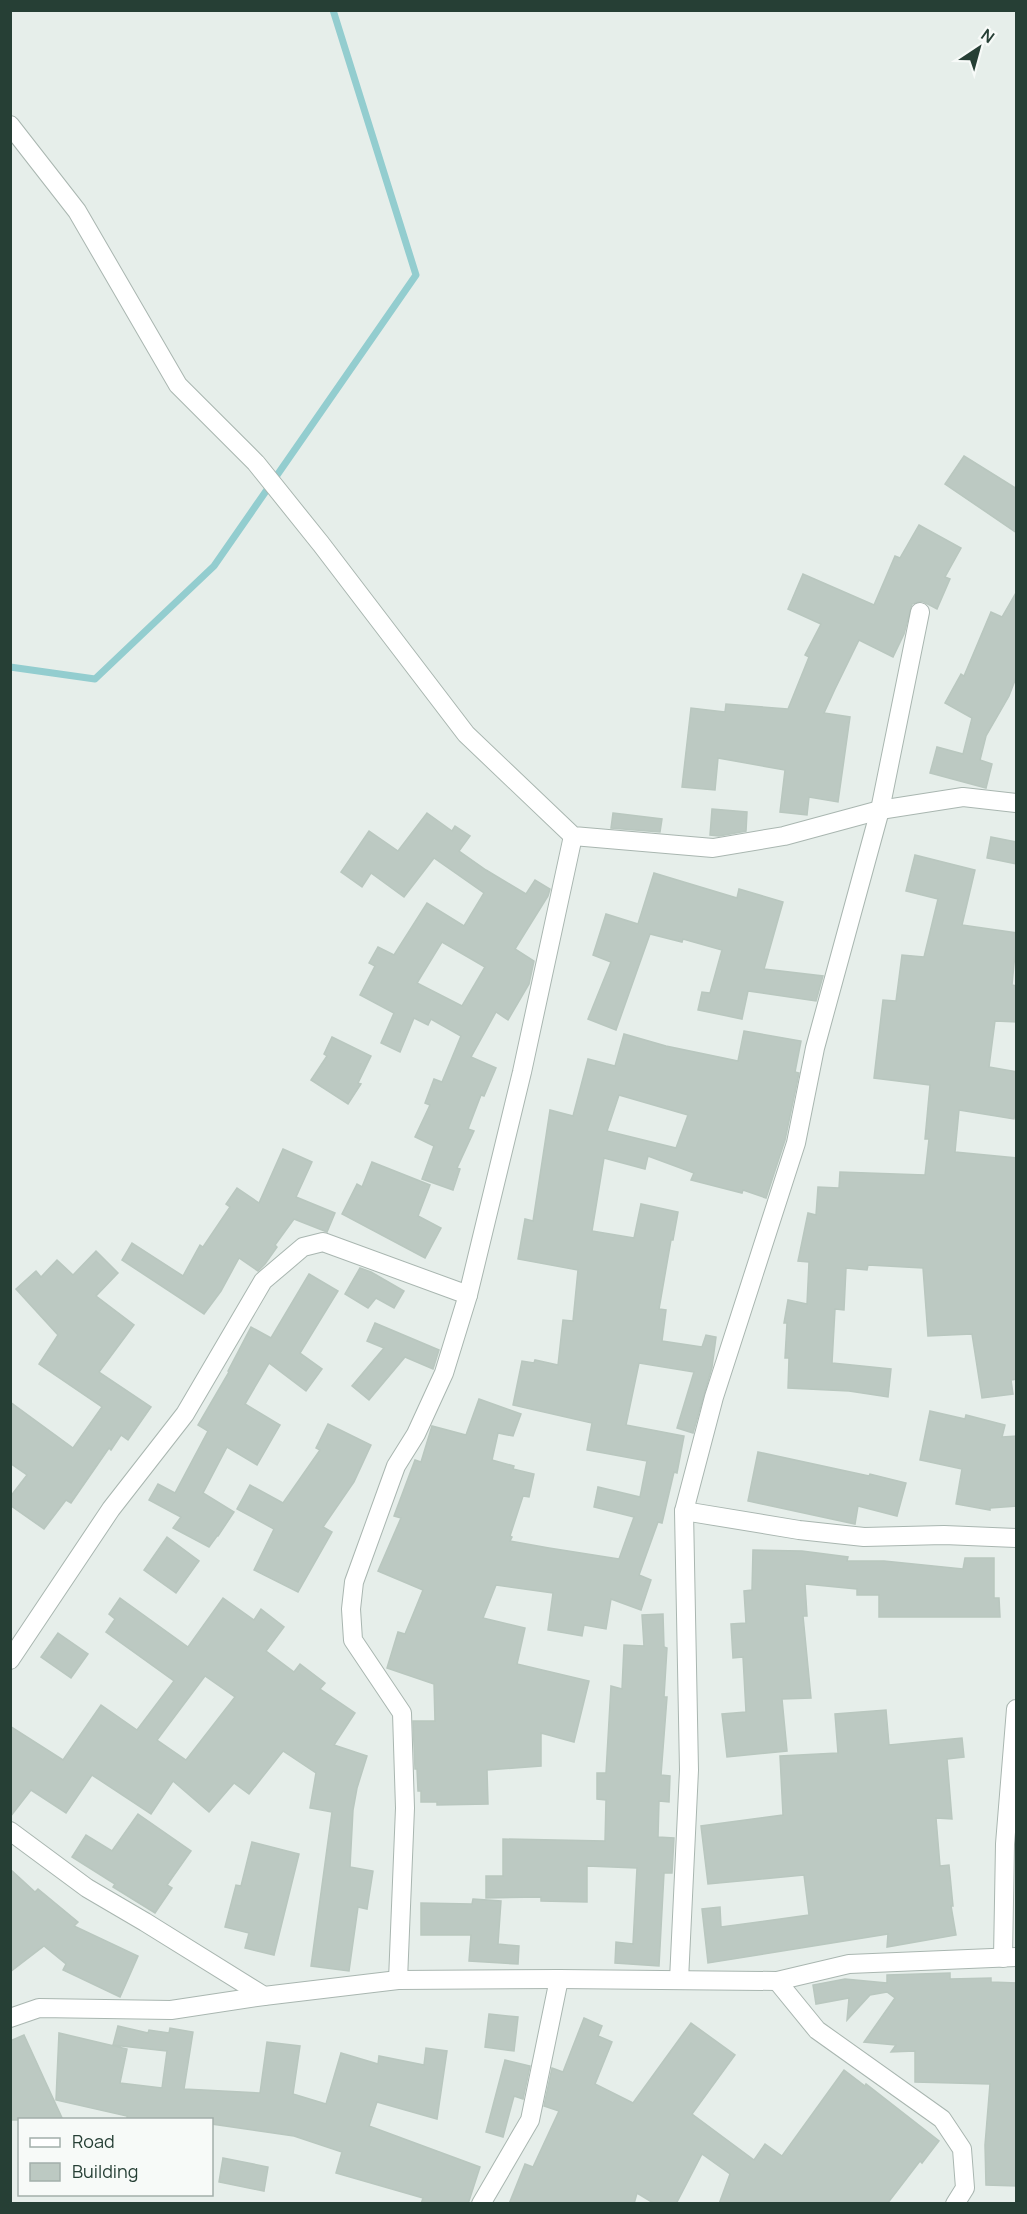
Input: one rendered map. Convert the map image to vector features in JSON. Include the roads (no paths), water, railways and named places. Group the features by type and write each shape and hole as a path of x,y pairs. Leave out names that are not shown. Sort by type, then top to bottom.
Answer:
{"street":[{"path":"10,125 77,211 178,385 256,463 466,734 573,836 713,848 784,836 880,810 963,797 1017,803"},
{"path":"679,1980 689,1770 684,1511 714,1397 796,1143 815,1048 880,810 920,612"},
{"path":"398,1980 405,1808 402,1713 353,1640 354,1582 396,1466 416,1434 444,1373 468,1295 522,1072 573,836"},
{"path":"10,1660 111,1509 185,1414 263,1281 303,1247 323,1242 468,1295"},
{"path":"684,1511 799,1530 864,1537 944,1535 1017,1538"},
{"path":"10,2018 39,2008 171,2010 398,1980 559,1978 777,1981 849,1964 1010,1958 1005,1844 1017,1709"},
{"path":"10,1831 87,1888 264,1996"},
{"path":"481,2204 530,2120 559,1978"},
{"path":"777,1981 818,2030 942,2119 962,2149 965,2188 955,2204"}],"waterway":[{"path":"10,667 95,679 214,566 416,275 333,10"}]}
